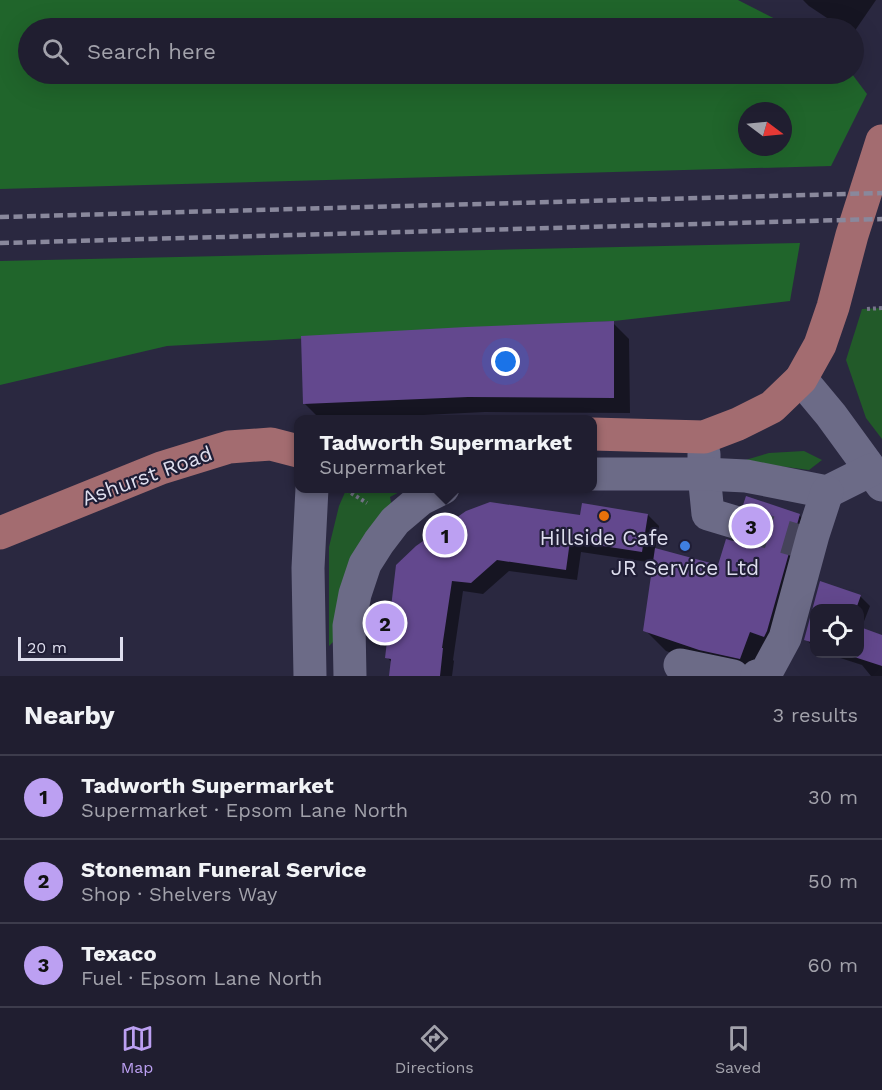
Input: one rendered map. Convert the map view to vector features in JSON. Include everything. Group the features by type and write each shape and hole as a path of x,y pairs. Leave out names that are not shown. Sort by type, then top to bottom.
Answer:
{"main road":[{"path":"597,435 704,437 738,424 771,407 801,379 820,345 833,307 852,235 882,141"},
{"name":"Ashurst Road","path":"0,533 161,468 229,447 271,444 294,449"}],"street":[{"path":"597,474 746,476 827,492 877,477 801,379"},
{"path":"704,437 704,474 708,514 738,523"},
{"path":"757,676 766,673 786,638 806,538 827,492"},
{"path":"310,676 308,568 312,493"},
{"path":"350,676 349,626 355,594 365,564 395,521 421,499 434,493"},
{"path":"680,665 733,676"}],"path":[{"path":"351,493 366,503"}],"green space":[{"path":"0,0 738,0 773,18 18,18 18,84 860,84 867,94 831,166 0,189"},
{"path":"800,243 790,301 614,321 167,346 0,385 0,261"},
{"path":"882,308 882,439 866,418 846,360 862,309"},
{"path":"804,451 822,460 809,470 742,461 769,453"},
{"path":"345,493 398,493 390,497 395,521 349,626 329,646 329,547 339,506"}],"building":[{"path":"614,321 614,398 468,397 303,404 301,336"},
{"path":"746,496 800,514 764,637 750,632 740,659 699,650 643,631 655,548 718,565 726,539 743,541 750,537 756,529 756,518 751,510 743,505"},
{"path":"490,502 580,515 582,503 648,514 642,552 570,541 566,570 497,560 471,583 452,581 440,676 389,676 391,659 385,658 396,565 416,546 466,511"},
{"path":"820,581 861,595 858,604 814,604"},
{"path":"810,618 810,642 804,640"},
{"path":"864,628 882,635 882,666 857,658 864,658"}],"tunnel":[{"path":"738,523 799,541"}],"railway":[{"path":"0,217 882,193"},
{"path":"0,243 882,219"}],"place":[{"name":"Hillside Cafe","path":"604,516"},
{"name":"Texaco","path":"751,526"},
{"name":"Tadworth Supermarket","path":"445,535"},
{"name":"JR Service Ltd","path":"685,546"},
{"name":"Stoneman Funeral Service","path":"385,623"}]}
